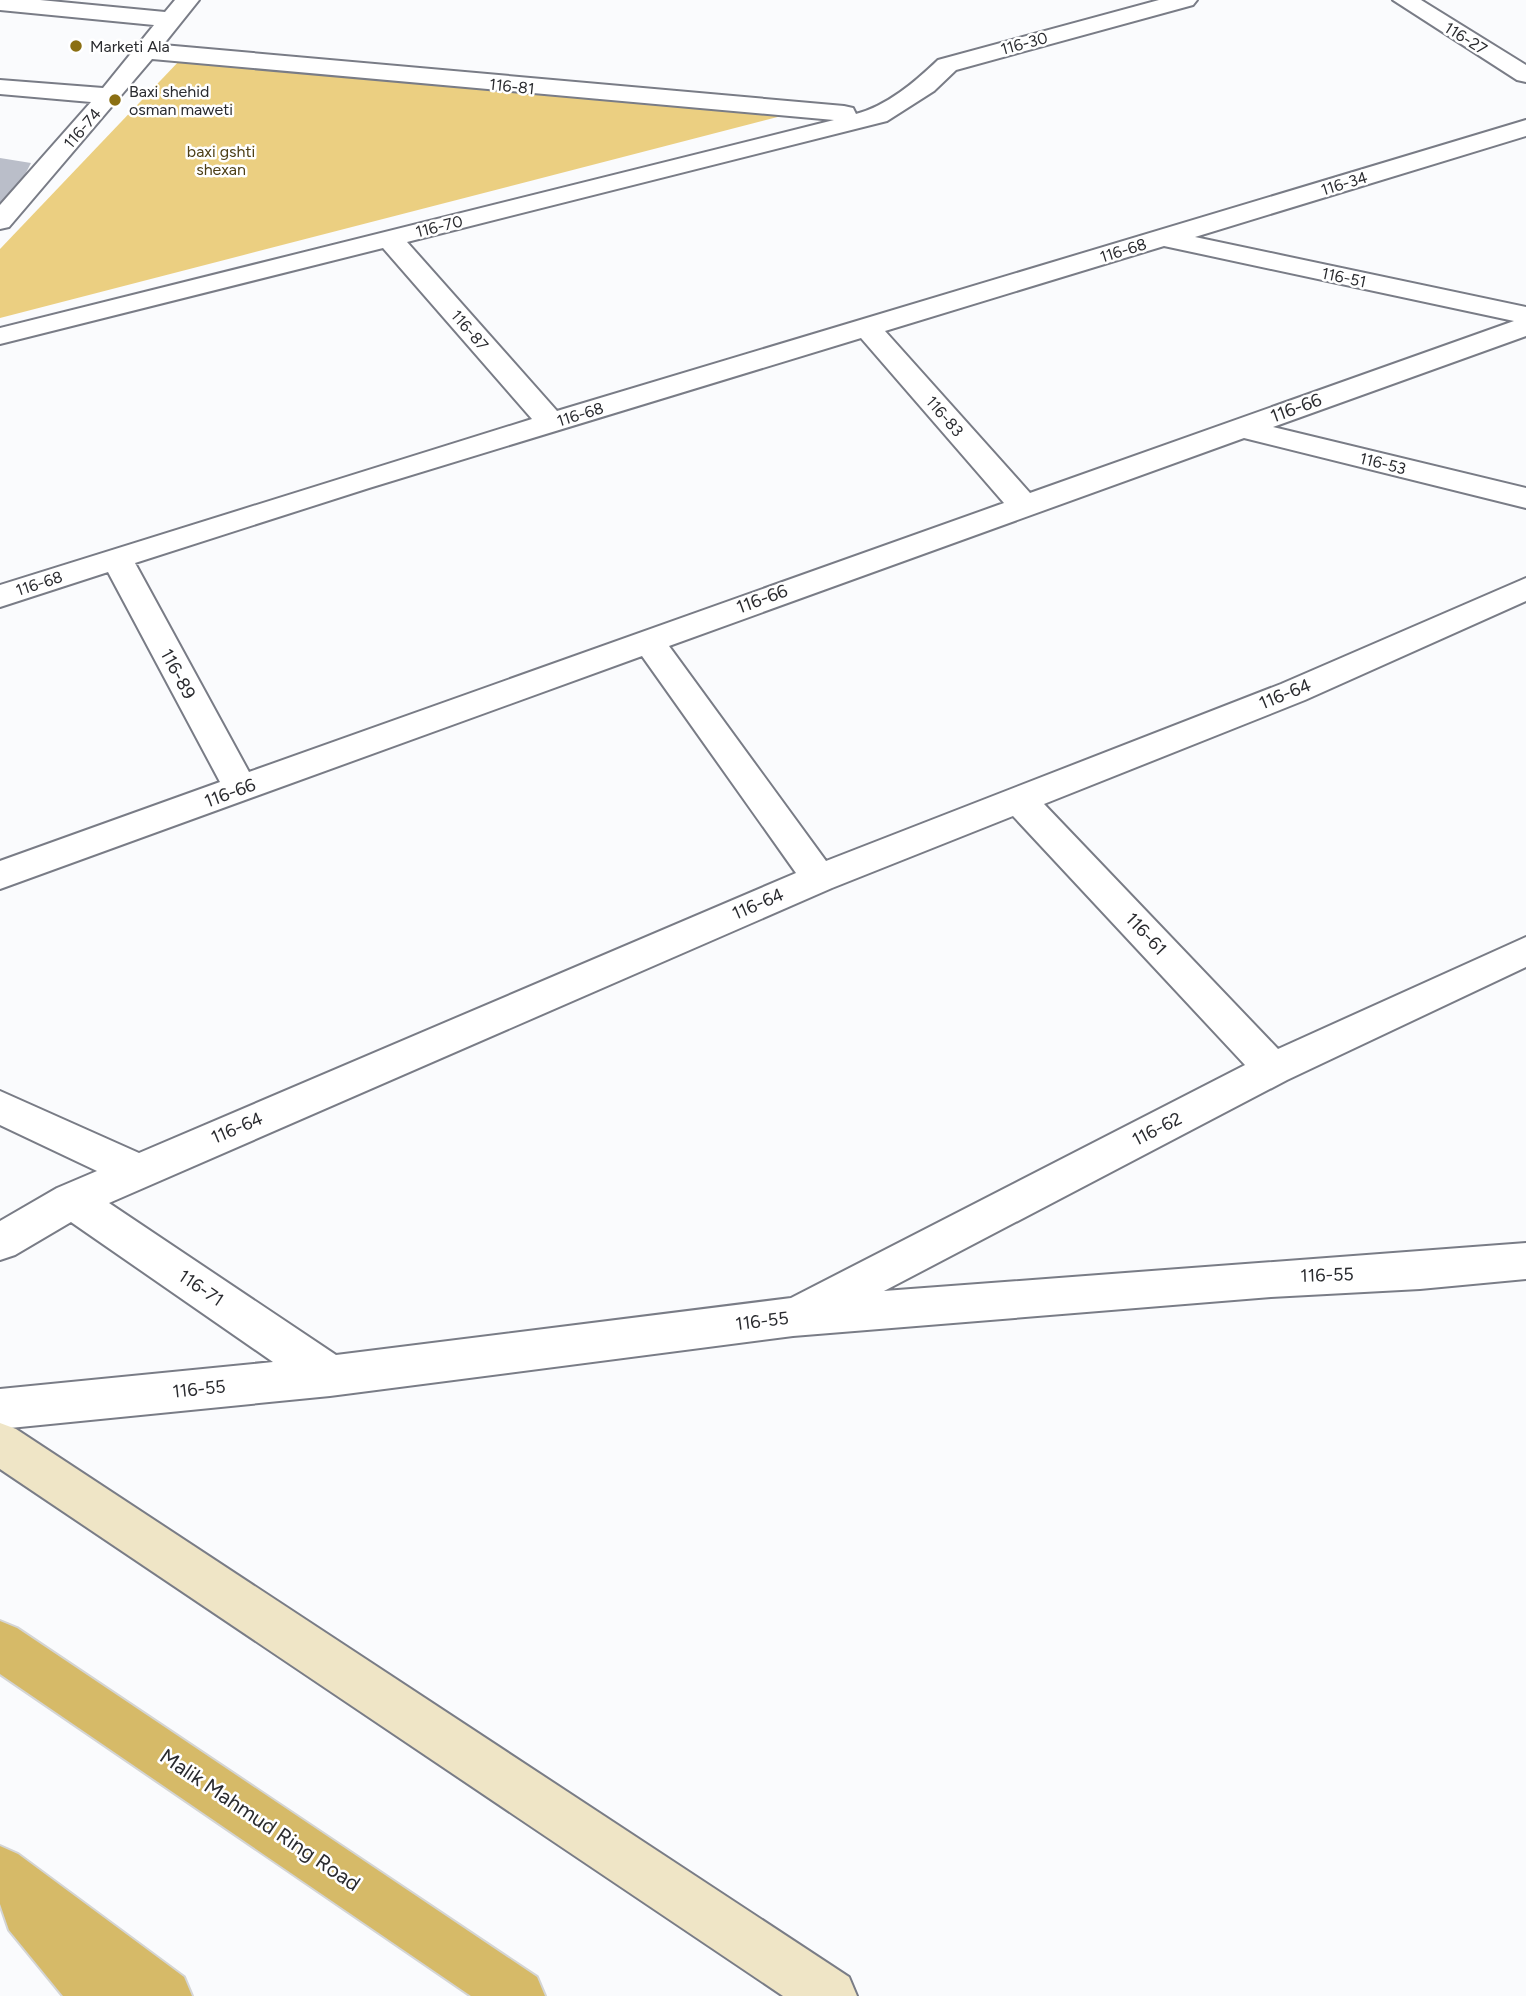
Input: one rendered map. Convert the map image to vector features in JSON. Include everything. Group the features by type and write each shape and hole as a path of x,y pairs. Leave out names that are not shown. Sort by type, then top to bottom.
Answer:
{"highway":[{"name":"Malik Mahmud Ring Road","path":"0,1645 518,1996"},
{"path":"0,1872 165,1996"},
{"path":"0,1877 98,1996"}],"main road":[{"path":"0,1444 830,1996"}],"street":[{"name":"116-74","path":"0,221 110,96 187,0"},
{"path":"1088,0 1112,19"},
{"name":"116-30","path":"878,116 925,86 947,65 1185,0"},
{"name":"116-27","path":"1405,0 1526,75"},
{"path":"0,3 171,20"},
{"name":"116-81","path":"146,51 547,89 878,116"},
{"path":"0,87 110,96"},
{"name":"116-70","path":"0,336 878,116"},
{"name":"116-34","path":"1162,238 1519,133"},
{"name":"116-87","path":"389,238 551,423"},
{"name":"116-51","path":"1162,238 1526,315"},
{"name":"116-68","path":"0,596 551,423 1162,238"},
{"name":"116-66","path":"0,875 647,640 1526,326"},
{"name":"116-83","path":"867,327 1023,505"},
{"name":"116-53","path":"1240,428 1526,498"},
{"name":"116-89","path":"116,558 241,789"},
{"name":"116-64","path":"0,1242 72,1200 137,1171 819,878 1293,692 1526,588"},
{"path":"647,640 819,878"},
{"name":"116-61","path":"1018,799 1273,1069"},
{"name":"116-62","path":"793,1317 1273,1069 1526,951"},
{"path":"0,1107 137,1171"},
{"name":"116-71","path":"72,1200 330,1376"},
{"name":"116-55","path":"0,1409 330,1376 793,1317 1271,1278 1420,1271 1520,1272"}],"green space":[{"name":"baxi gshti shexan","path":"181,59 797,112 0,318 0,249"}],"building":[{"path":"0,158 31,163 4,215 0,215"}],"place":[{"name":"Marketi Ala","path":"76,46"},
{"name":"Baxi shehid osman maweti","path":"115,100"}]}
